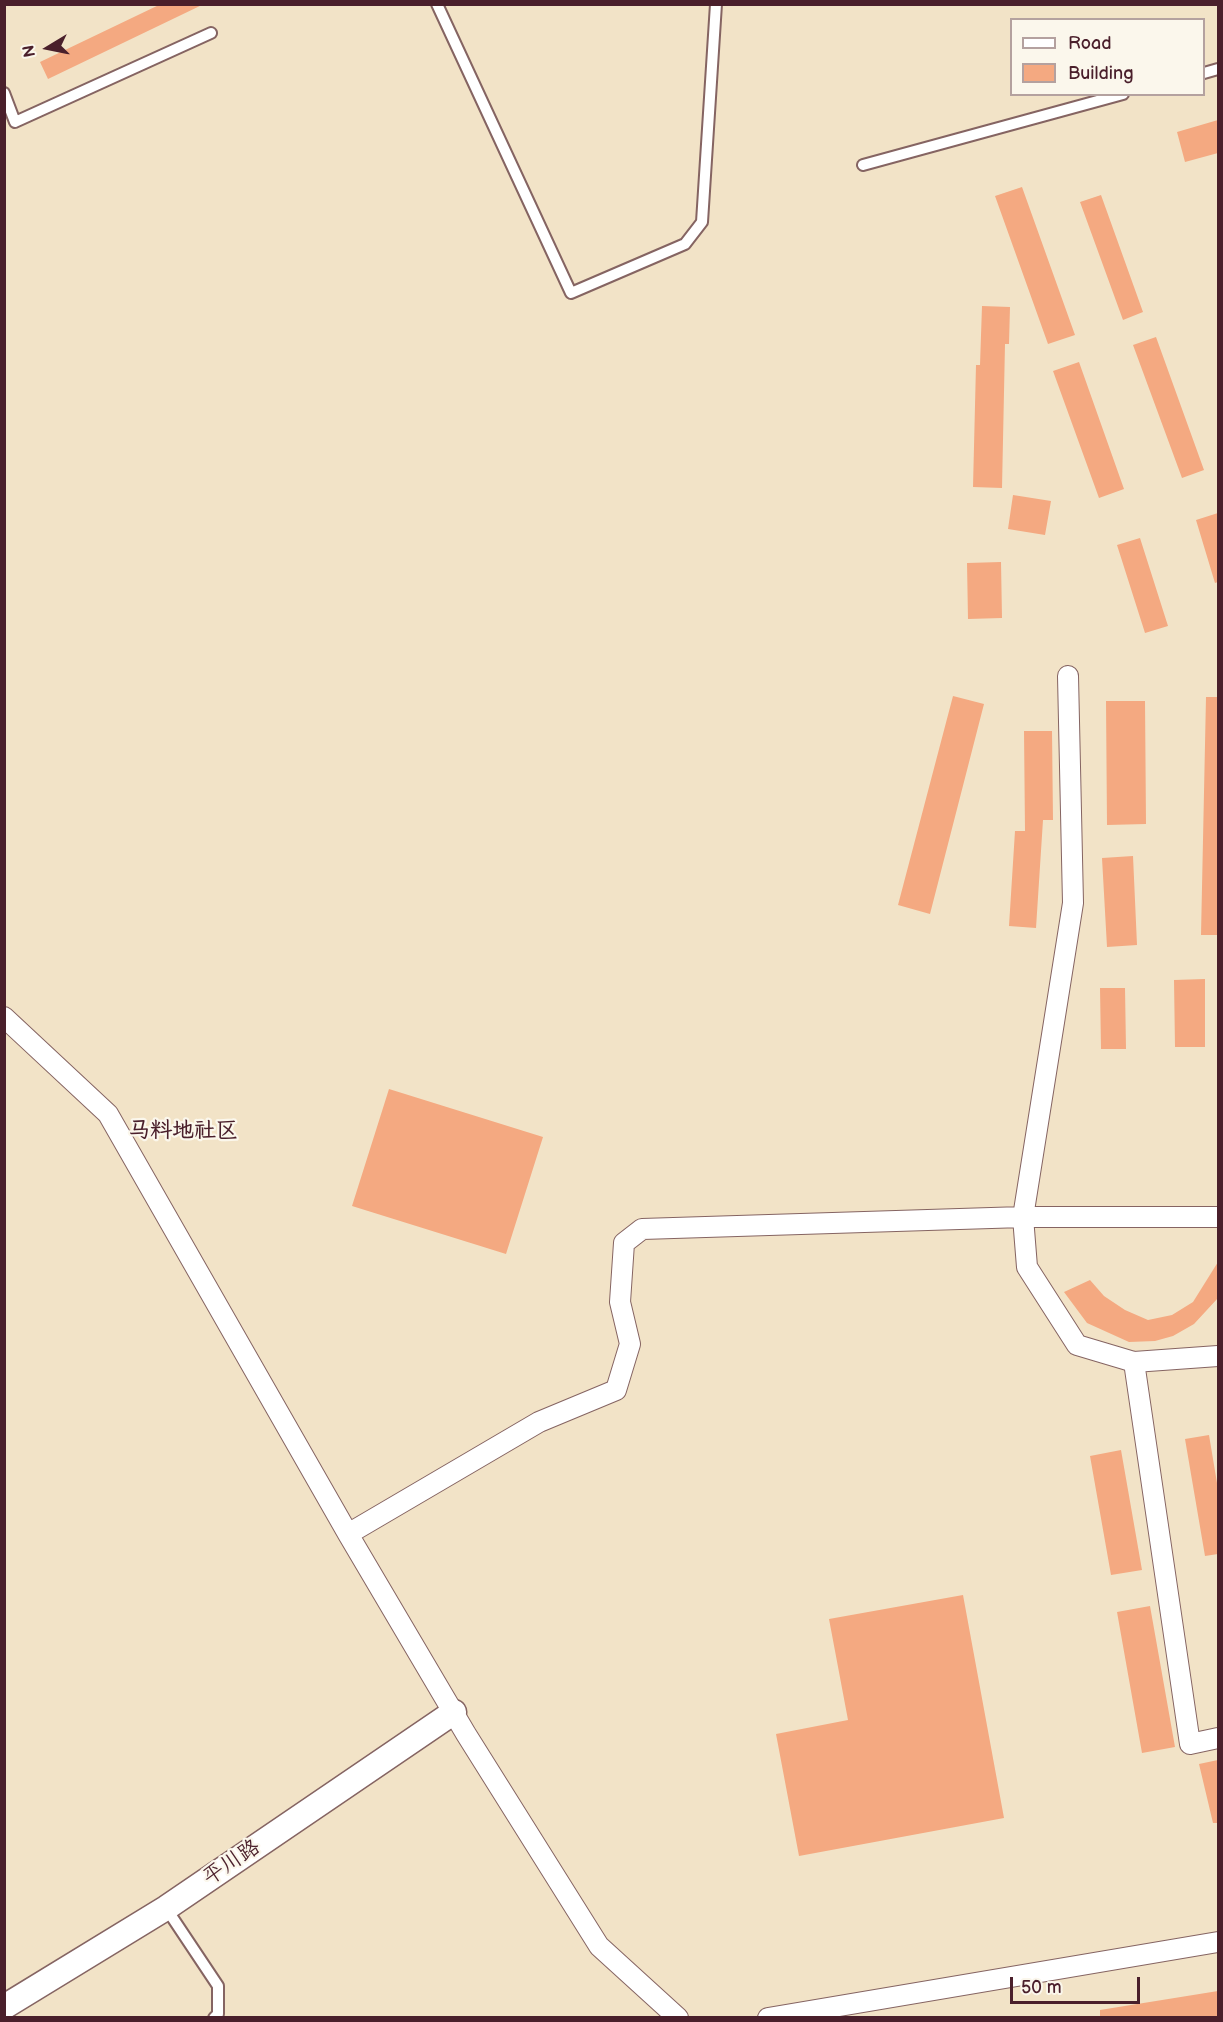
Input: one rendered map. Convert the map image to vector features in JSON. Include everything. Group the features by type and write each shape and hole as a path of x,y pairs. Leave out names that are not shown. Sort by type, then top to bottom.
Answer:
{"street":[{"path":"1068,676 1073,903 1023,1217 1027,1267 1077,1345 1134,1362 1218,1356"},
{"path":"4,1017 108,1114 348,1534 454,1712 599,1946 678,2018"},
{"path":"348,1534 539,1422 616,1390 630,1344 620,1302 624,1244 642,1229 1023,1217 1218,1217"},
{"path":"1134,1362 1190,1744 1218,1738"},
{"name":"平川路","path":"4,2007 166,1908 454,1712"},
{"path":"768,2018 1218,1942"}],"lane":[{"path":"437,4 571,293 685,244 702,222 716,4"},
{"path":"4,127 211,33"},
{"path":"4,93 15,122"},
{"path":"862,165 1116,96"},
{"path":"166,1908 218,1986 218,2014 214,2018"}],"building":[{"path":"161,4 204,4 48,79 40,62"},
{"path":"1218,120 1218,153 1185,162 1177,132"},
{"path":"1022,187 1075,335 1048,344 995,196"},
{"path":"1101,195 1143,312 1123,320 1080,202"},
{"path":"982,306 1010,307 1009,344 1005,344 1002,488 973,487 976,365 980,365"},
{"path":"1156,337 1204,470 1182,478 1133,345"},
{"path":"1079,362 1124,489 1099,498 1053,371"},
{"path":"1013,495 1051,501 1045,535 1008,529"},
{"path":"1218,513 1218,582 1215,583 1196,520"},
{"path":"1140,538 1168,626 1145,633 1117,545"},
{"path":"1001,562 1002,618 968,619 967,563"},
{"path":"953,696 984,704 930,914 898,905"},
{"path":"1206,697 1218,697 1218,935 1201,935"},
{"path":"1106,701 1145,701 1146,824 1107,825"},
{"path":"1024,731 1052,731 1053,820 1043,820 1036,928 1009,926 1015,831 1025,831"},
{"path":"1133,856 1137,945 1107,947 1102,858"},
{"path":"1205,979 1205,1047 1175,1047 1174,980"},
{"path":"1100,988 1125,988 1126,1049 1101,1049"},
{"path":"389,1089 543,1137 506,1254 352,1206"},
{"path":"1218,1262 1218,1298 1194,1324 1173,1336 1155,1341 1129,1342 1087,1323 1064,1292 1090,1280 1104,1296 1125,1310 1148,1320 1172,1315 1193,1302"},
{"path":"1209,1435 1218,1489 1218,1554 1205,1556 1185,1439"},
{"path":"1121,1450 1142,1570 1111,1575 1090,1456"},
{"path":"963,1595 1004,1818 799,1856 776,1734 848,1720 829,1619"},
{"path":"1150,1606 1175,1747 1142,1753 1117,1612"},
{"path":"1218,1760 1218,1823 1213,1823 1199,1764"},
{"path":"1218,1991 1218,2018 1100,2018 1100,2010"}],"district":[{"name":"马料地社区","path":"183,1131"}]}
